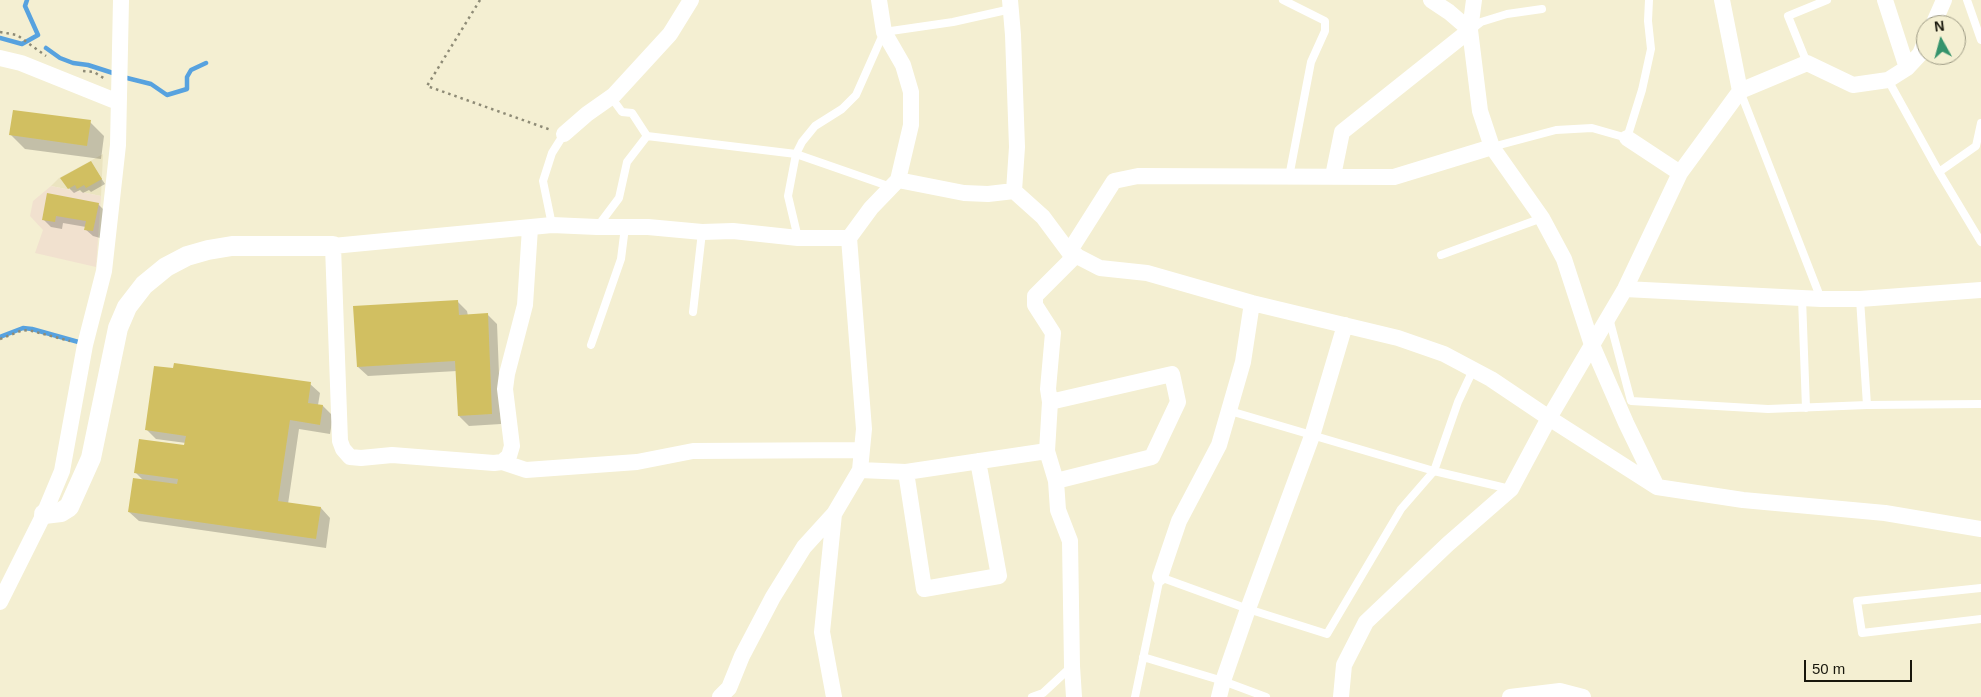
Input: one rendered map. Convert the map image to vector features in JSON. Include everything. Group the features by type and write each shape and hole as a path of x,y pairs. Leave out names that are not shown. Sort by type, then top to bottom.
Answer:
{"street":[{"path":"0,602 44,514 62,471 85,345 104,271 118,145 121,0"},
{"path":"564,134 610,97 670,34 691,0"},
{"path":"720,697 729,688 742,656 769,605 804,547 834,514 860,470 864,429 849,238 871,208 895,184 911,125 911,92 903,65 884,32 879,0"},
{"path":"1430,0 1449,12 1470,30"},
{"path":"1474,0 1470,30 1480,111 1492,147 1542,218 1564,259 1592,345 1626,423 1657,487"},
{"path":"1722,0 1740,91"},
{"path":"1885,0 1908,68"},
{"path":"1937,15 1944,0"},
{"path":"1010,5 1013,34 1017,147 1014,191"},
{"path":"1333,176 1342,132 1470,30"},
{"path":"0,58 118,94"},
{"path":"1340,697 1344,665 1366,622 1448,544 1512,489 1549,418 1625,289 1680,173 1740,91 1807,63 1853,84 1888,80 1908,68 1916,59"},
{"path":"1627,138 1680,173"},
{"path":"1074,697 1070,541 1058,510 1056,481 1047,451 1050,402 1048,389 1053,333 1035,305 1035,296 1072,254 1114,180 1138,176 1394,177 1492,147"},
{"path":"895,184 964,193 988,194 1014,191 1043,217 1072,254 1100,268 1147,272 1252,303 1398,338 1444,354 1491,379 1657,487 1752,501 1885,512 1981,529"},
{"path":"44,514 61,512 69,507 91,458 118,328 127,307 144,285 166,266 187,256 232,246 333,246 530,228 552,224 597,228 680,229 702,232 733,231 798,238 849,238"},
{"path":"502,462 509,456 512,446 505,389 507,374 525,305 530,228"},
{"path":"333,246 340,441 343,449 350,456 361,458 392,455 494,463 502,462 526,470 637,462 693,451 861,450"},
{"path":"1625,289 1821,299 1860,299 1981,290"},
{"path":"1160,577 1179,521 1219,445 1243,362 1252,303"},
{"path":"1221,689 1248,609 1312,436 1345,325"},
{"path":"1050,402 1172,374 1178,402 1152,457 1056,481"},
{"path":"860,470 906,472 1047,451"},
{"path":"906,472 924,589 1000,576 978,462"},
{"path":"834,514 822,632 834,697"},
{"path":"1510,697 1560,691 1583,697"}],"lane":[{"path":"1283,0 1325,21 1325,32 1311,62 1288,177"},
{"path":"1492,147 1556,130 1592,128 1627,138 1642,90 1651,49 1648,0"},
{"path":"1807,63 1788,16 1827,0"},
{"path":"1967,0 1981,40"},
{"path":"798,238 788,196 796,154 802,142 815,126 842,109 856,95 884,32 953,22 1010,5"},
{"path":"1470,30 1481,22 1507,14 1542,9"},
{"path":"1888,80 1939,172 1981,242"},
{"path":"1740,91 1821,299"},
{"path":"610,97 622,112 632,113 647,136"},
{"path":"1939,172 1976,146 1981,123"},
{"path":"552,224 544,181 552,153 564,134"},
{"path":"647,136 796,154 895,184"},
{"path":"597,228 619,198 627,162 647,136"},
{"path":"1441,255 1542,218"},
{"path":"591,345 622,259 625,227"},
{"path":"693,312 702,232"},
{"path":"1802,298 1806,408"},
{"path":"1860,299 1867,406"},
{"path":"1609,318 1631,401 1750,408 1981,404"},
{"path":"1135,697 1160,577 1248,609 1327,634 1401,509 1434,471 1458,402 1473,370"},
{"path":"1230,411 1434,471 1512,489"},
{"path":"1981,588 1857,601 1862,634 1981,620"},
{"path":"1143,657 1221,689 1266,697"},
{"path":"1032,697 1043,692 1072,666"}],"path":[{"path":"480,0 427,86 564,134"},
{"path":"0,32 17,35 41,51 51,61"},
{"path":"80,70 94,72 118,94"},
{"path":"0,339 23,330 85,345"}],"shaded area":[{"path":"103,154 101,196 51,186 59,178"},
{"path":"51,186 101,196 96,267 35,253 43,230 30,216 33,201"}],"building":[{"path":"13,110 91,120 87,146 9,135"},
{"path":"91,161 102,179 86,188 84,185 77,189 75,185 68,189 60,178"},
{"path":"47,193 99,203 93,231 84,230 86,221 56,216 55,222 42,220"},
{"path":"458,300 459,315 488,313 492,414 458,416 455,361 357,367 353,306"},
{"path":"174,363 311,382 308,403 323,405 320,425 290,420 278,501 321,507 316,539 128,512 133,478 177,484 178,479 134,473 139,439 184,445 186,436 145,430 154,366 173,368"}],"waterway":[{"path":"0,38 22,44 38,35 25,6 27,0"},
{"path":"46,48 60,58 73,63 88,65 116,74"},
{"path":"123,77 151,84 167,95 187,89 187,77 191,70 206,63"},
{"path":"0,337 23,328 82,343"}]}
